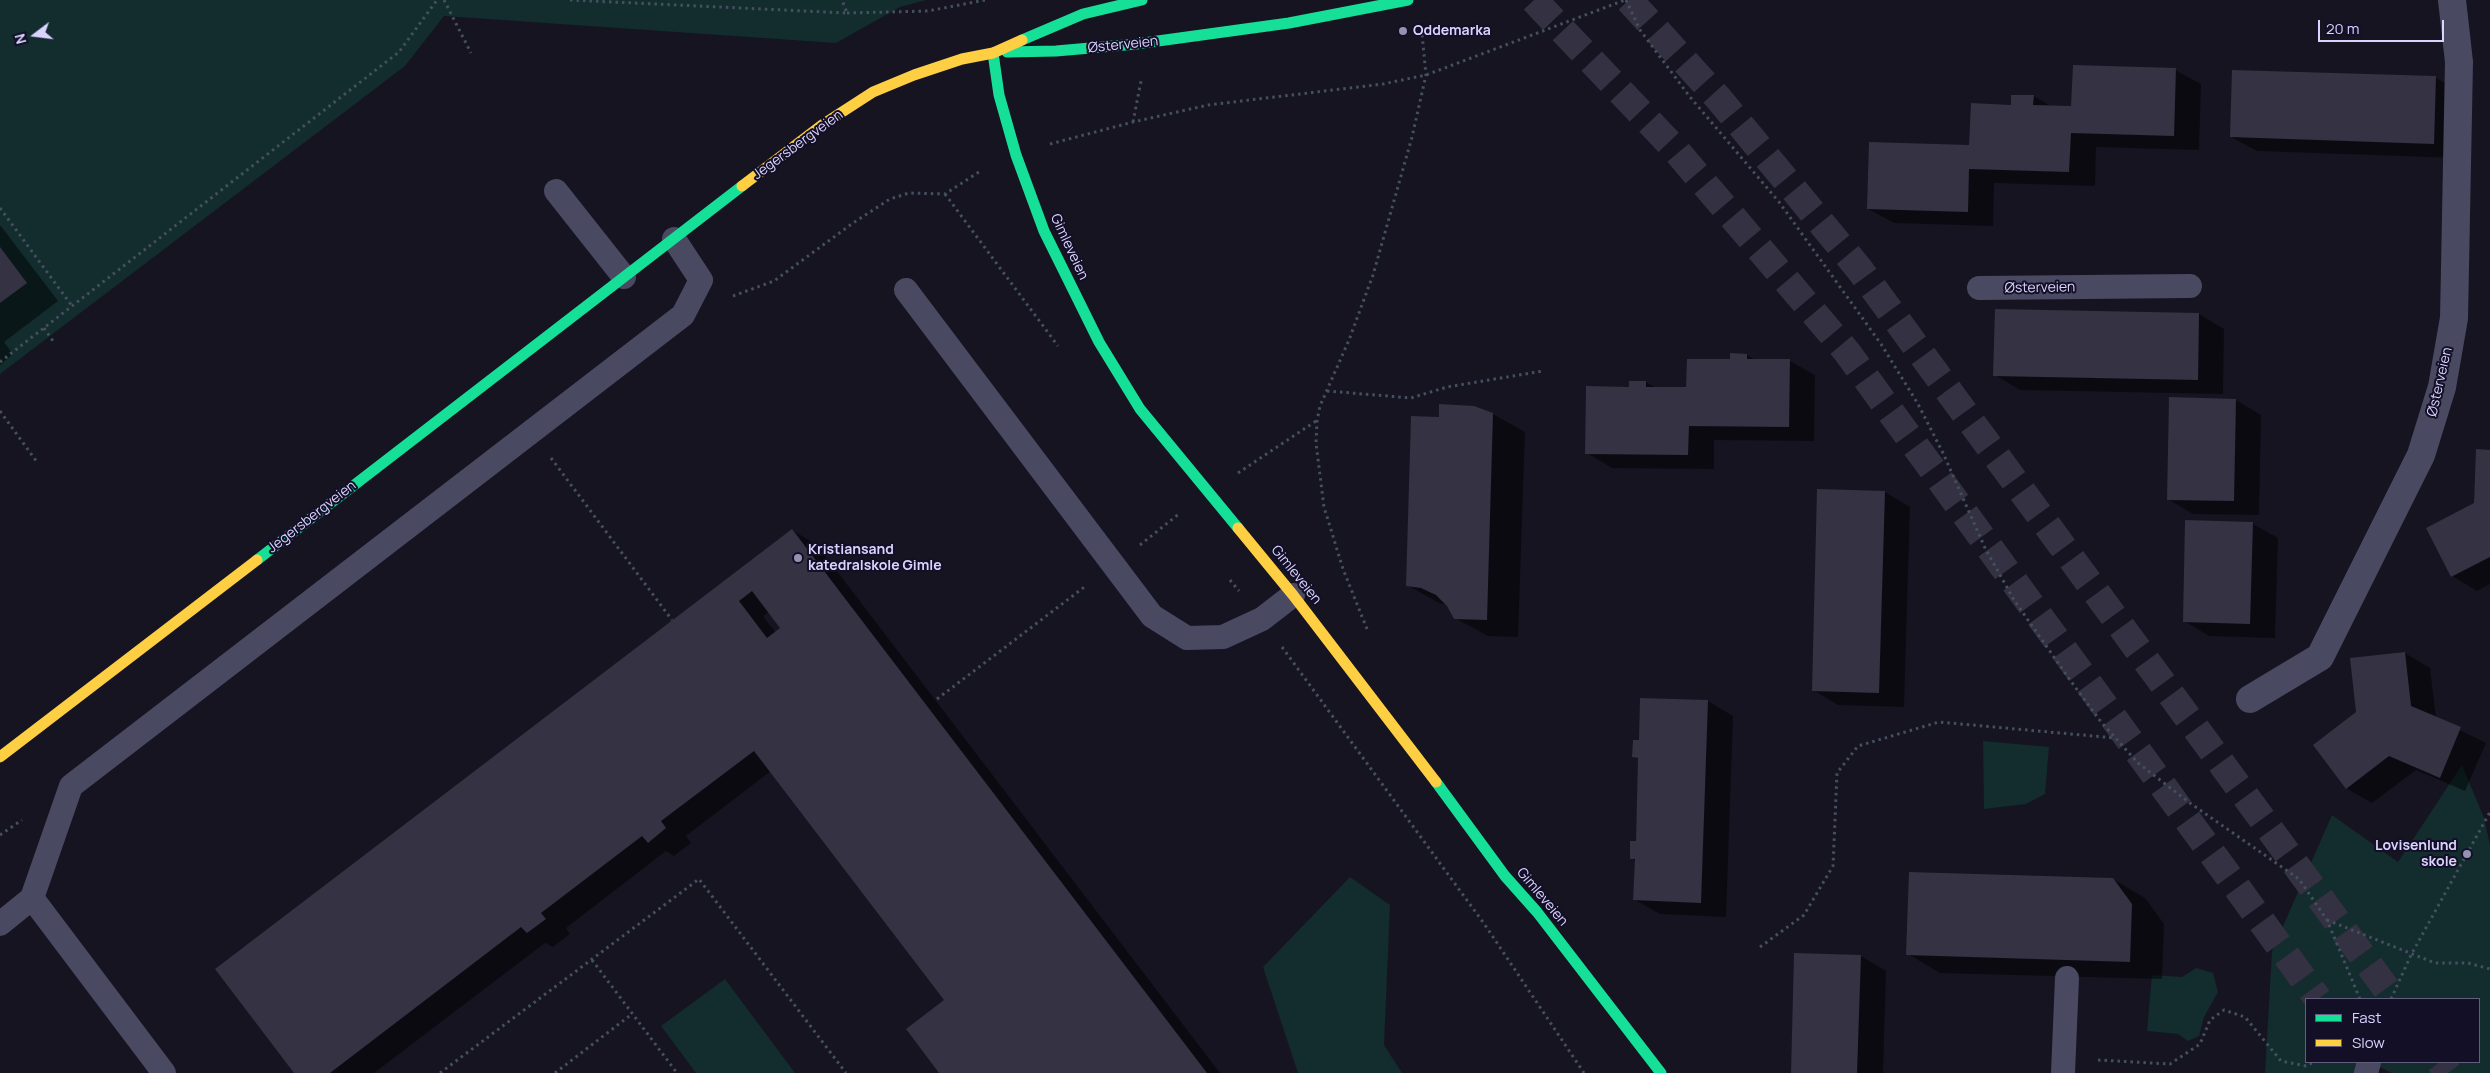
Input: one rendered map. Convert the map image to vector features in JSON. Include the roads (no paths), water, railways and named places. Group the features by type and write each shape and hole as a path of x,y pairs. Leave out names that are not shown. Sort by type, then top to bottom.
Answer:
{"main road":[{"path":"993,52 1083,14 1142,0"},
{"name":"Østerveien","path":"993,52 1056,51 1136,44 1289,23 1408,0"},
{"name":"Jegersbergveien","path":"0,757 822,125 873,92 962,59 993,52"},
{"name":"Gimleveien","path":"993,52 999,95 1016,155 1044,231 1099,342 1140,410 1293,595 1386,715 1505,876 1537,912 1661,1073"}],"street":[{"name":"Østerveien","path":"2250,699 2320,657 2421,455 2442,387 2454,318 2459,62 2452,0"}],"lane":[{"path":"556,191 624,277"},
{"path":"0,924 32,898 71,786 683,315 701,280 674,239"},
{"name":"Østerveien","path":"1979,288 2190,286"},
{"path":"906,290 1152,616 1187,638 1223,638 1262,619 1293,595"},
{"path":"32,898 164,1073"},
{"path":"2064,1066 2067,978"}],"tunnel":[{"path":"1534,0 1674,148 1847,352 2317,998"},
{"path":"1629,0 1719,99 1860,270 2393,998"},
{"path":"2441,1063 2448,1073"}],"place":[{"name":"Oddemarka","path":"1403,31"},
{"name":"Kristiansand katedralskole Gimle","path":"798,558"},
{"name":"Lovisenlund skole","path":"2467,854"}]}
